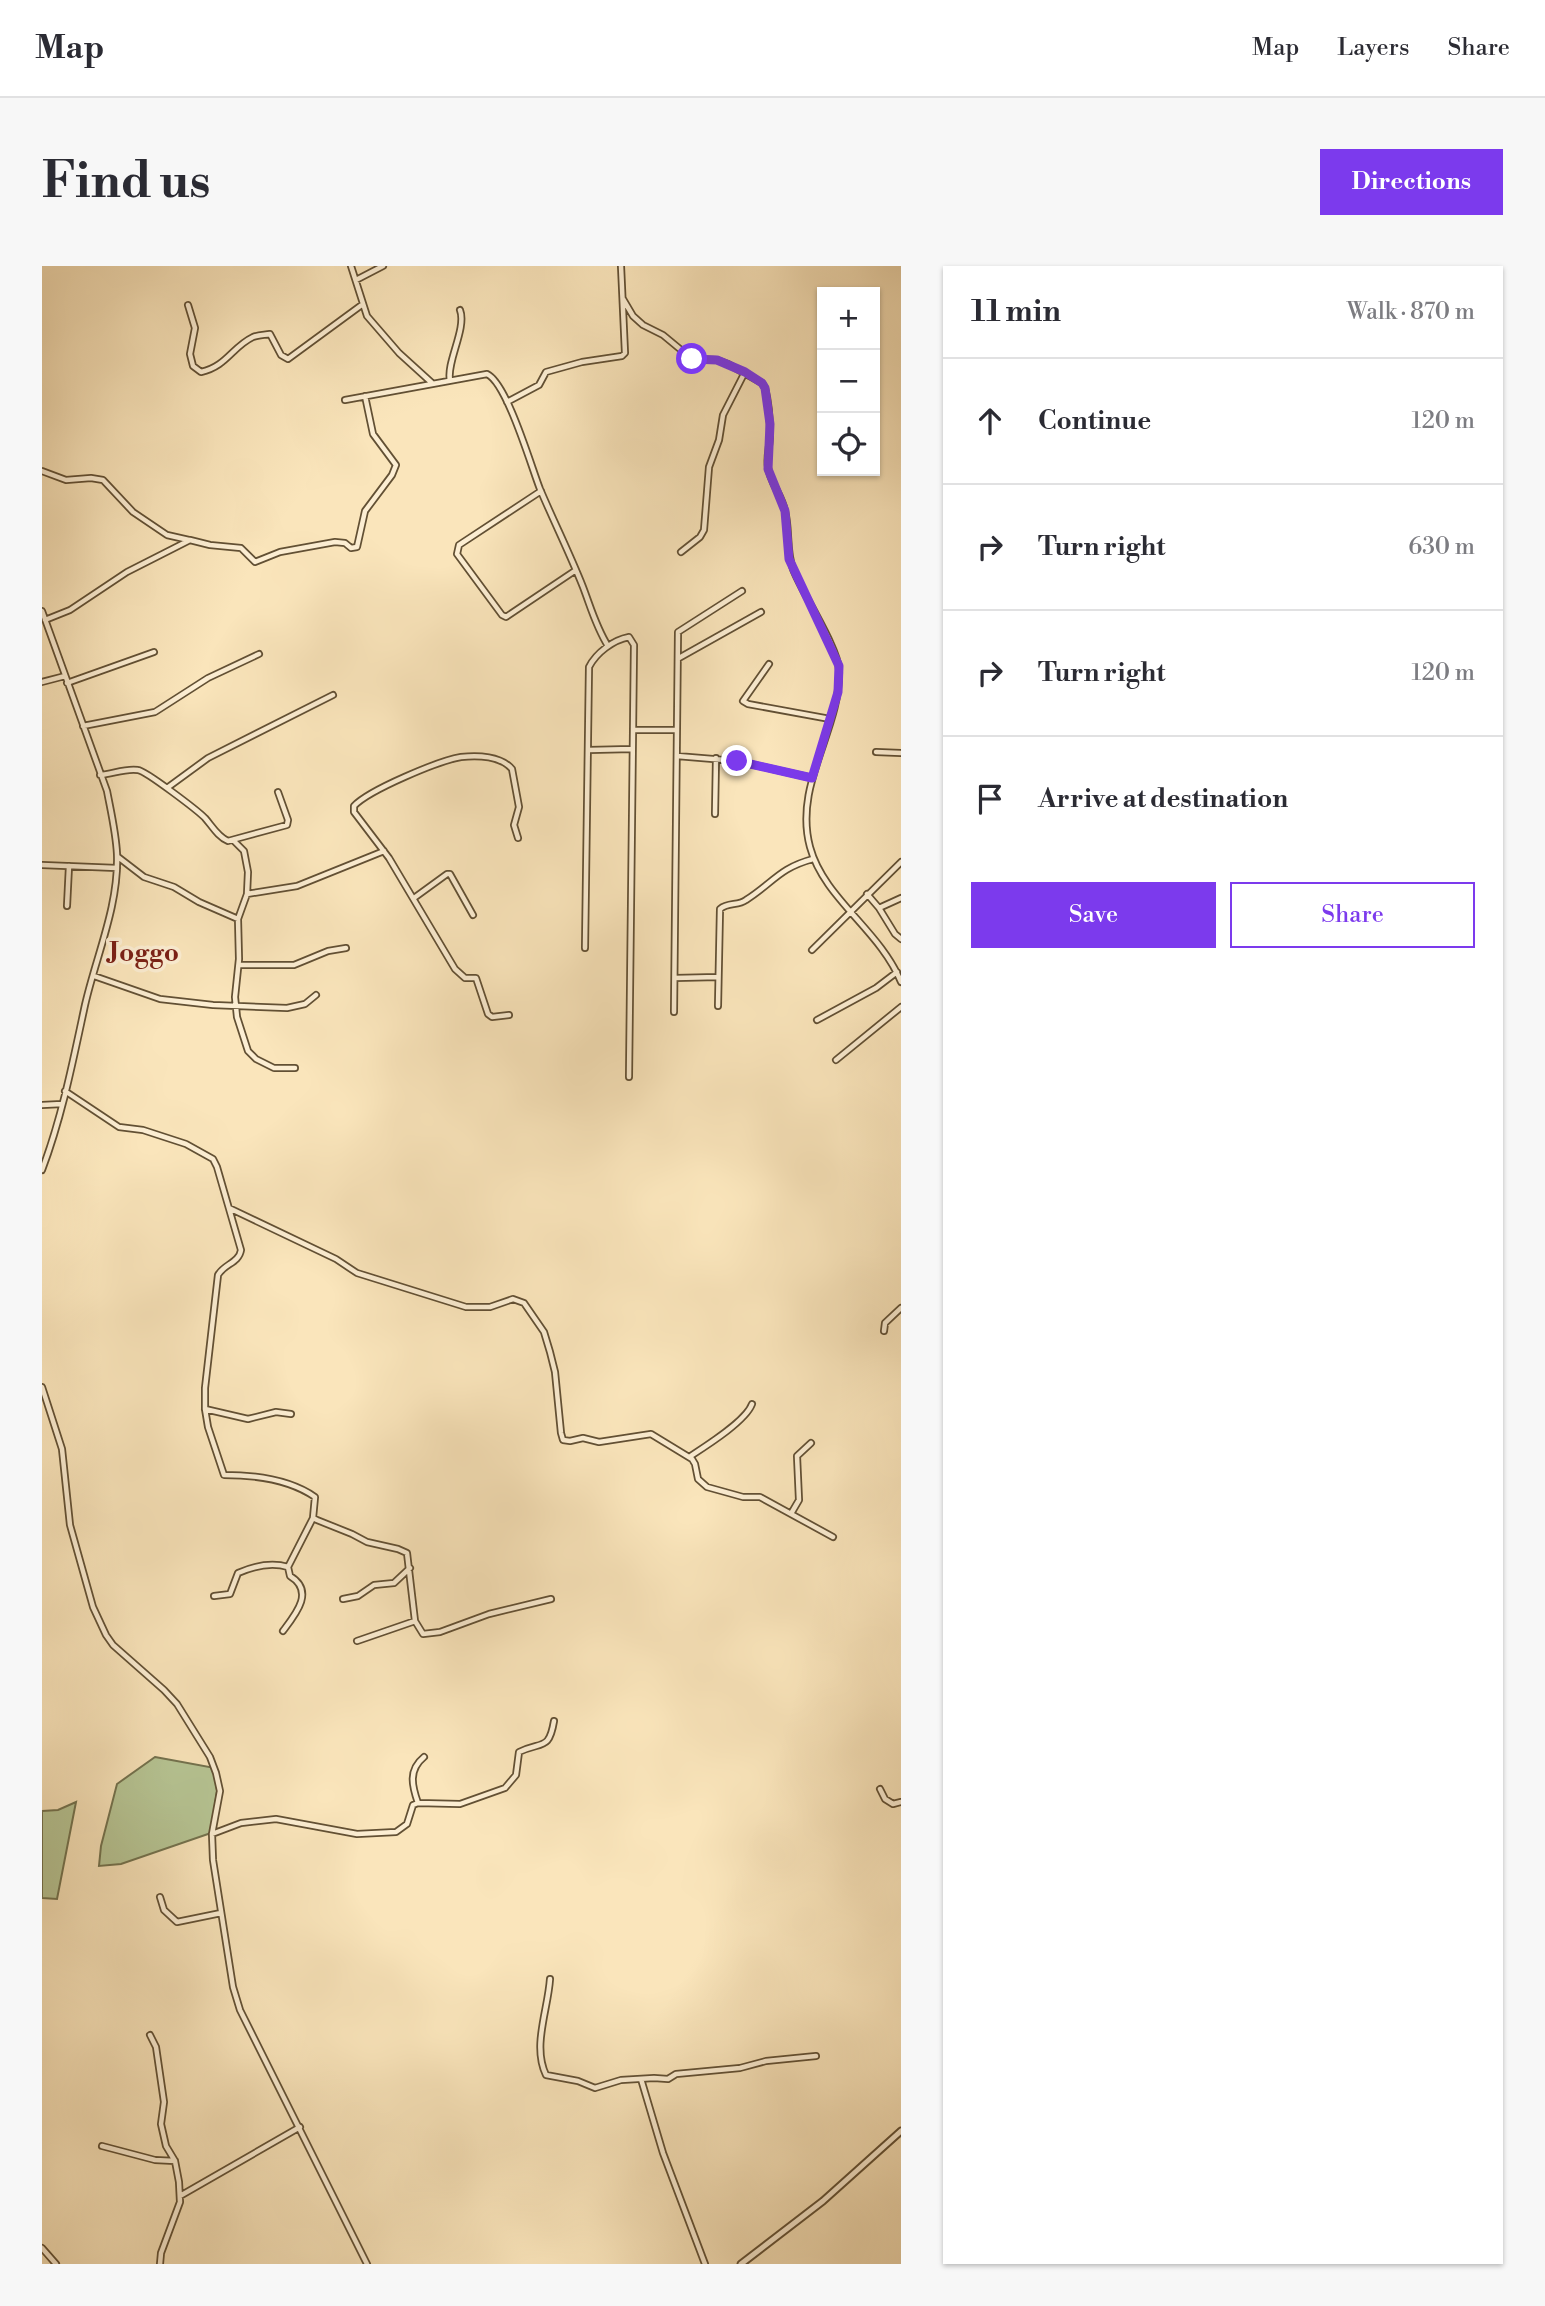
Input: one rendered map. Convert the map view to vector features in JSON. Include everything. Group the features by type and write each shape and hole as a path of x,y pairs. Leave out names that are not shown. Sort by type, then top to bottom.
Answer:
{"street":[{"path":"351,266 367,316 379,332 433,383"},
{"path":"356,280 383,266"},
{"path":"507,401 538,385 546,372 582,362 622,356 626,349 621,266"},
{"path":"623,299 642,325 663,335 692,359 717,360 762,383 767,396 770,439 768,469 785,511 789,559 839,666 838,692 812,778 806,819 813,859 826,881 880,944 901,982"},
{"path":"188,305 195,328 190,354 193,366 201,372 225,363 253,337 270,334 281,355 288,359 363,304"},
{"path":"450,380 448,374 462,323 460,310"},
{"path":"681,552 700,537 704,530 709,467 719,440 723,415 745,372"},
{"path":"345,400 487,374 492,377 507,401 594,620 608,646"},
{"path":"42,471 66,480 103,480 133,512 167,535 209,545 241,548 255,562 280,552 335,542 345,543 351,548 357,547 366,511 392,475 396,465 373,434 365,396"},
{"path":"541,491 458,545 457,554 506,617 576,570"},
{"path":"46,620 70,610 127,572 190,540"},
{"path":"674,1012 678,632 742,591"},
{"path":"42,611 100,775 113,820 117,856 117,868 94,975 62,1104 43,1166"},
{"path":"679,658 761,612"},
{"path":"585,948 589,667 592,660 608,646 625,637 632,639 634,645 629,1076"},
{"path":"67,683 154,652"},
{"path":"83,726 155,712 208,678 259,654"},
{"path":"769,664 743,701 830,719"},
{"path":"42,682 65,676"},
{"path":"167,788 208,758 333,695"},
{"path":"633,730 677,730"},
{"path":"589,751 632,750"},
{"path":"876,752 901,753"},
{"path":"677,756 716,758 805,774 812,778"},
{"path":"509,1015 492,1017 488,1014 476,978 465,978 455,969 384,851 354,812 354,806 414,773 463,757 499,759 512,769 519,807 514,825 518,838"},
{"path":"715,814 716,758"},
{"path":"100,775 129,769 147,773 158,784 203,815 221,838 233,840 287,825 288,820 278,792"},
{"path":"233,840 241,846 247,862 247,894 238,919 239,965 235,1006 243,1038 248,1051 256,1059 274,1068 295,1068"},
{"path":"247,894 297,886 384,851"},
{"path":"117,856 144,877 174,887 199,902 238,919"},
{"path":"718,1006 720,909 725,905 742,903 787,868 813,859"},
{"path":"813,950 901,862"},
{"path":"42,864 117,868"},
{"path":"67,906 69,866"},
{"path":"414,898 450,874 473,915"},
{"path":"867,894 901,939"},
{"path":"879,908 901,898"},
{"path":"239,965 294,965 328,951 346,948"},
{"path":"817,1020 876,988 897,972"},
{"path":"94,975 159,999 235,1006 295,1007 316,995"},
{"path":"674,978 718,977"},
{"path":"836,1060 901,1007"},
{"path":"65,1091 119,1127 155,1133 186,1144 213,1159 217,1167 240,1244 240,1255 218,1275 205,1388 208,1427 224,1475 254,1476 300,1487 315,1497 313,1518 288,1567 290,1576 300,1584 303,1600 283,1631"},
{"path":"42,1105 62,1104"},
{"path":"228,1208 336,1259 357,1273 466,1307 490,1307 513,1299 519,1300 524,1303 547,1340 555,1372 564,1440 583,1438 599,1441 651,1434 689,1457 695,1464 698,1479 706,1487 743,1497 760,1497 792,1512 833,1537"},
{"path":"884,1331 885,1323 901,1308"},
{"path":"42,1387 62,1449 69,1525 93,1607 113,1645 177,1704 210,1757 220,1791 212,1834 213,1860 233,1987 240,2010 367,2264"},
{"path":"689,1457 741,1421 752,1404"},
{"path":"205,1409 248,1419 276,1412 291,1414"},
{"path":"792,1512 799,1500 797,1456 811,1443"},
{"path":"313,1518 367,1542 407,1553 415,1621 423,1634 432,1634 489,1614 551,1599"},
{"path":"214,1596 230,1594 236,1576 249,1568 282,1565 288,1567"},
{"path":"343,1599 358,1596 374,1585 394,1583 410,1568"},
{"path":"357,1642 415,1621"},
{"path":"212,1834 233,1825 276,1819 357,1834 396,1832 407,1824 413,1805 460,1804 505,1788 516,1775 519,1752 547,1742 554,1721"},
{"path":"418,1803 412,1776 413,1768 424,1757"},
{"path":"880,1789 885,1798 893,1804 901,1802"},
{"path":"160,1897 164,1910 177,1922 221,1913"},
{"path":"550,1979 540,2047 546,2075 578,2081 595,2088 621,2080 668,2080 676,2074 740,2068 766,2061 816,2056"},
{"path":"150,2035 156,2047 164,2102 161,2124 166,2146 175,2161 179,2176 180,2196 179,2206 161,2253 160,2264"},
{"path":"641,2079 660,2143 705,2264"},
{"path":"180,2196 300,2127"},
{"path":"741,2264 823,2201 901,2131"},
{"path":"102,2146 155,2160 175,2161"},
{"path":"42,2248 56,2264"}],"green space":[{"path":"155,1757 215,1768 217,1791 211,1833 121,1864 99,1866 101,1846 117,1784"},
{"path":"76,1802 57,1899 42,1898 42,1811 58,1810"}],"district":[{"name":"Joggo","path":"144,952"}],"route":[{"path":"692,359 717,360 729,364 762,383 765,388 770,424 768,469 785,511 789,559 839,666 838,692 812,778 805,774 737,761"}]}
